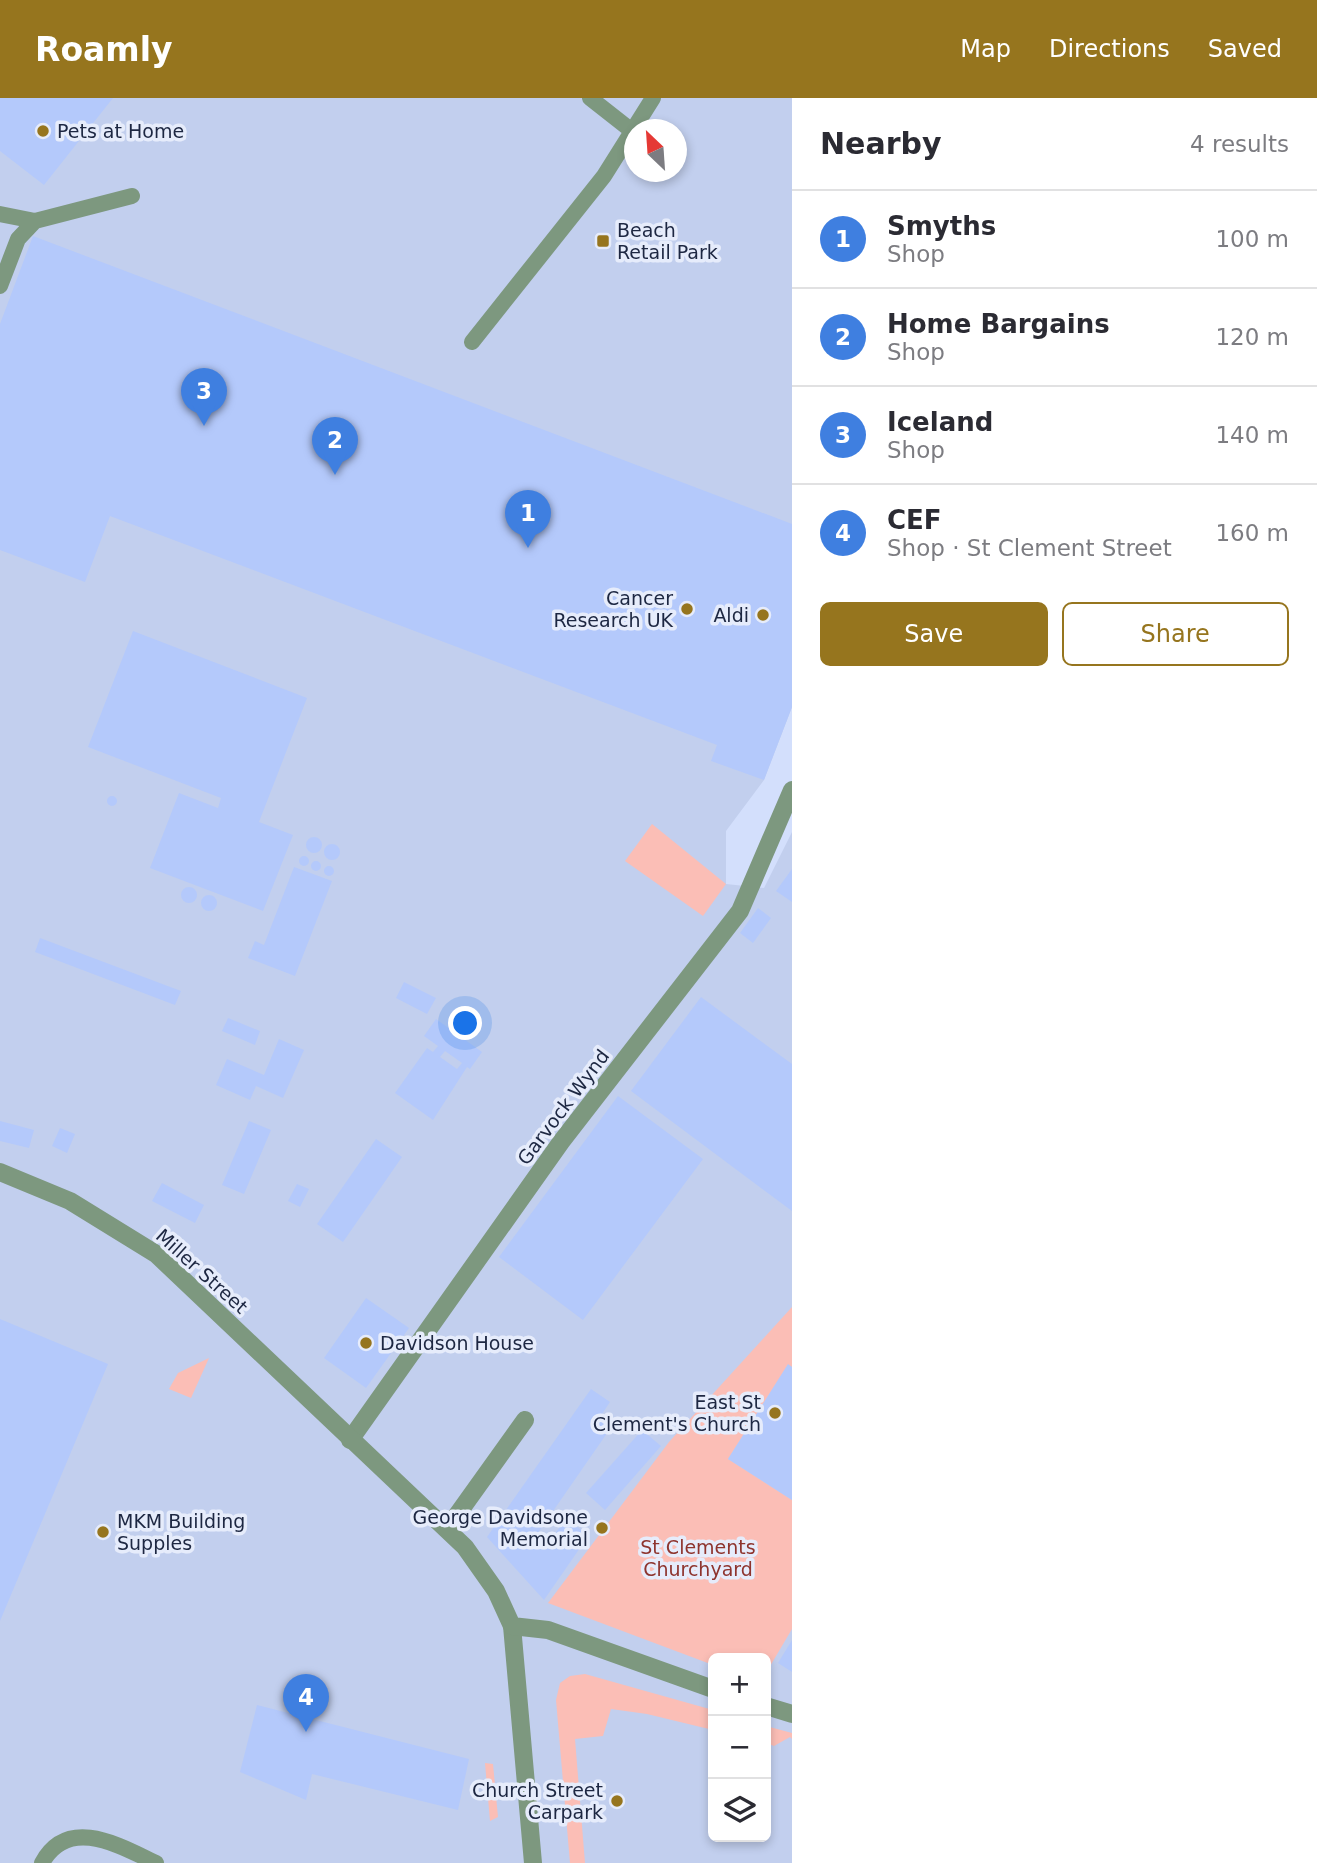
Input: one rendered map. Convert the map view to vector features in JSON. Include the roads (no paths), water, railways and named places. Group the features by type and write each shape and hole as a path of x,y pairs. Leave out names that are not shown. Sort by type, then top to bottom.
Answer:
{"street":[{"name":"Garvock Wynd","path":"350,1440 561,1142 740,912 792,790"},
{"name":"Miller Street","path":"0,1172 70,1200 156,1254 447,1529 485,1574 512,1626"},
{"path":"447,1529 525,1420"},
{"path":"533,1863 512,1626 548,1630 708,1687"},
{"path":"771,1708 792,1714"}],"lane":[{"path":"590,98 624,125"},
{"path":"640,119 653,98"},
{"path":"472,342 604,176 624,144"},
{"path":"0,214 35,221 132,196"},
{"path":"0,286 18,239 35,221"},
{"path":"42,1863 50,1849 65,1840 87,1838 106,1840 156,1863"}],"place":[{"name":"Pets at Home","path":"43,131"},
{"name":"Beach Retail Park","path":"603,241"},
{"name":"Iceland","path":"204,426"},
{"name":"Home Bargains","path":"335,475"},
{"name":"Smyths","path":"528,548"},
{"name":"Cancer Research UK","path":"687,609"},
{"name":"Aldi","path":"763,615"},
{"name":"Davidson House","path":"366,1343"},
{"name":"East St Clement's Church","path":"775,1413"},
{"name":"George Davidsone Memorial","path":"602,1528"},
{"name":"MKM Building Supples","path":"103,1532"},
{"name":"CEF","path":"306,1732"},
{"name":"Church Street Carpark","path":"617,1801"}],"park label":[{"name":"St Clements Churchyard","path":"698,1558"}]}
